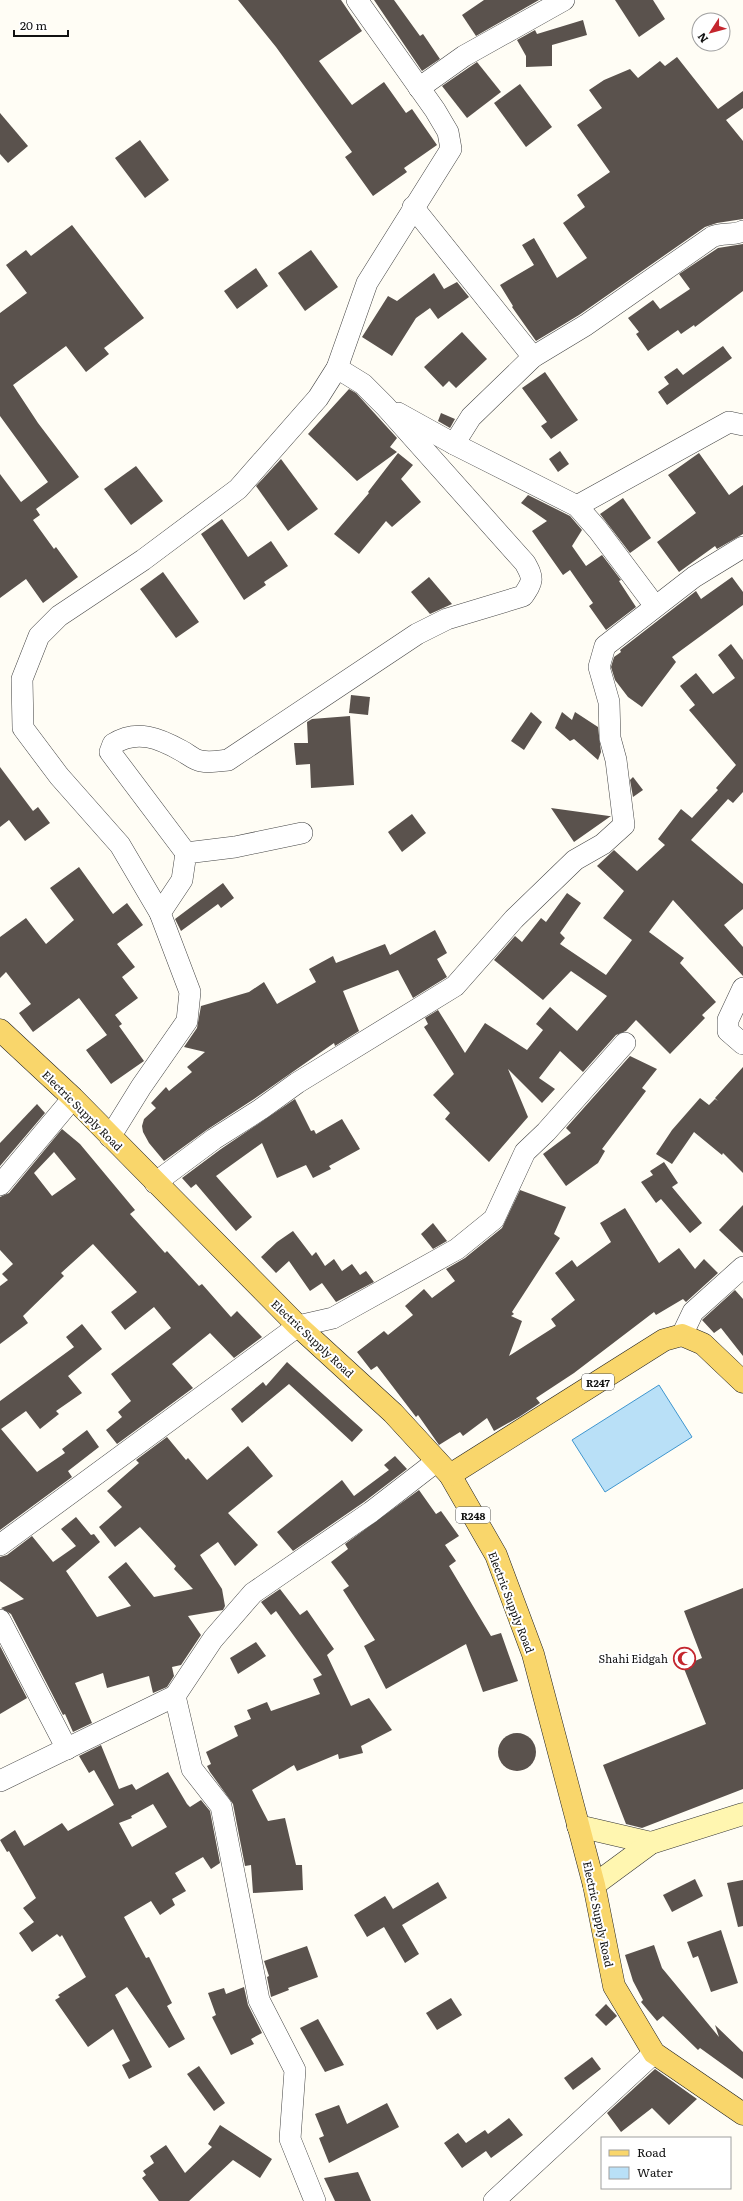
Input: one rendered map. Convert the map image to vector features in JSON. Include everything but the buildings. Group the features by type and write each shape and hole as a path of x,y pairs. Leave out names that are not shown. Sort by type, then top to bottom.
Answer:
{"main road":[{"name":"Electric Supply Road","path":"0,1030 72,1098 154,1183 298,1326 393,1413 444,1468 496,1555 533,1654 594,1885 614,1986 654,2053 743,2114"},
{"path":"682,1335 703,1344 743,1382"},
{"name":"R247","path":"444,1468 664,1340 682,1335"},
{"path":"594,1885 651,1843 743,1814"},
{"path":"578,1826 651,1843"}],"street":[{"path":"110,1137 141,1087 187,1021 190,992 160,913 120,845 58,776 23,728 22,679 39,636 54,621 143,560 238,489 318,398 337,368 367,283 450,149 448,132 357,0"},
{"path":"419,88 464,56 564,0"},
{"path":"413,207 533,357"},
{"path":"454,444 471,417 533,357 586,325 712,237 720,234 737,234 743,231"},
{"path":"160,913 182,880 186,853 110,752 113,744 123,737 140,735 152,737 173,746 200,761 213,762 228,760 416,634 447,619 523,596 530,585 532,575 525,563 385,406 363,384 337,368"},
{"path":"385,406 454,444 577,506 598,530 655,606"},
{"path":"577,506 729,422 743,425"},
{"path":"154,1183 214,1139 261,1109 297,1083 455,986 514,919 576,860 603,844 624,825 616,760 610,738 609,702 599,667 605,646 694,577 743,547"},
{"path":"186,853 235,848 302,833"},
{"path":"743,988 728,1020 728,1031 743,1044"},
{"path":"0,1545 298,1326 333,1318 458,1249 494,1218 526,1152 560,1117 625,1043"},
{"path":"0,1186 72,1098"},
{"path":"682,1335 693,1312 743,1267"},
{"path":"0,1781 174,1696 213,1639 253,1593 371,1512 444,1468"},
{"path":"0,1620 67,1749"},
{"path":"174,1696 192,1769 221,1806 259,2000 295,2070 290,2139 315,2201"},
{"path":"494,2201 654,2053"}],"water":[{"path":"659,1385 692,1437 605,1492 572,1440"}],"place":[{"name":"Shahi Eidgah","path":"684,1658"}]}
